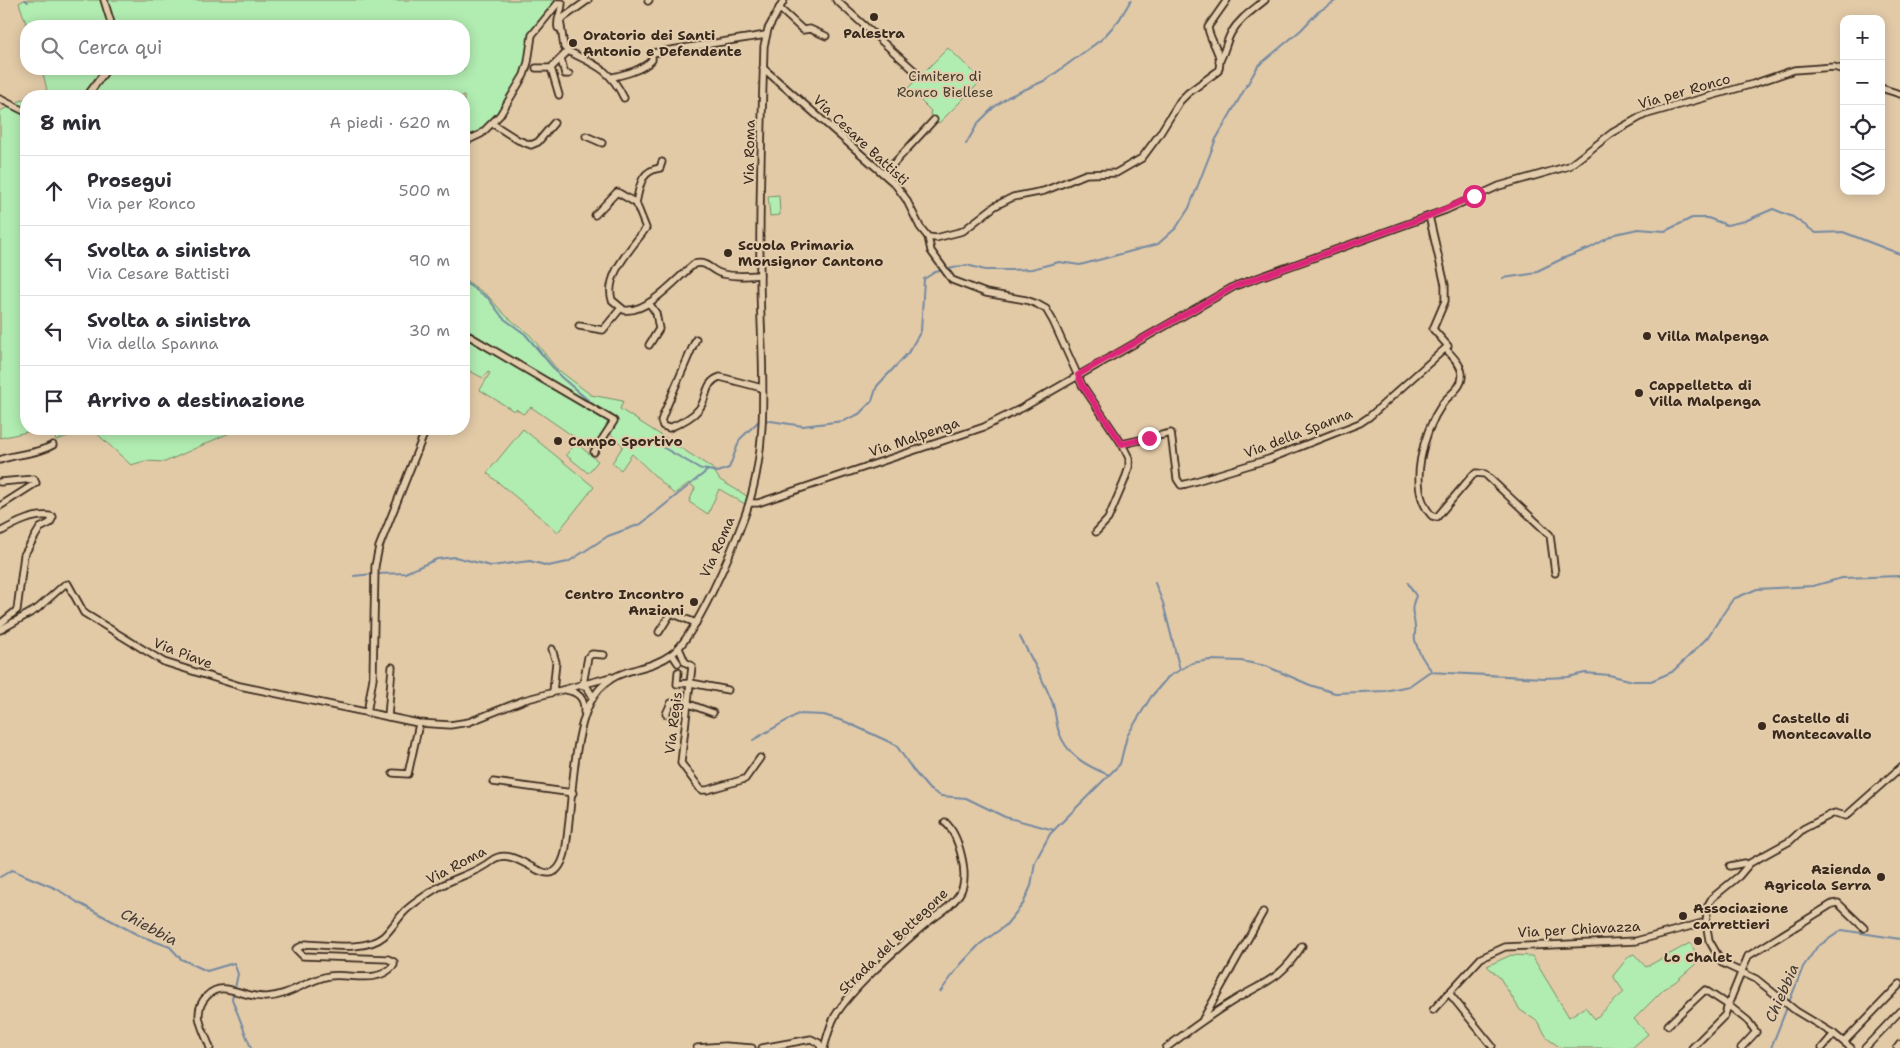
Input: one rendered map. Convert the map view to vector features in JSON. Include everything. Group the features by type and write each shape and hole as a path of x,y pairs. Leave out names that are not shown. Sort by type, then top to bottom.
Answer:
{"street":[{"path":"104,0 110,20"},
{"path":"588,0 564,15 560,20 564,47 568,52 605,70 612,77 624,98"},
{"name":"Via Roma","path":"210,1048 199,1015 202,1003 209,993 224,988 264,997 277,997 310,981 330,976 374,977 392,967 394,962 388,959 303,956 296,949 306,944 342,946 375,941 384,936 405,911 438,887 471,874 494,859 503,856 511,856 545,873 557,871 561,867 565,853 582,724 593,697 602,685 613,676 672,654 685,643 696,623 750,502 758,466 762,420 760,275 763,68 766,35 784,0"},
{"path":"928,237 936,238 963,231 995,206 1014,197 1044,191 1086,174 1106,175 1116,173 1134,162 1149,149 1188,93 1218,72 1219,62 1214,44 1208,37 1208,26 1227,0"},
{"path":"1219,62 1226,52 1232,32 1245,16 1265,0"},
{"path":"837,2 852,12 916,72"},
{"path":"470,139 481,134 494,124 524,75 532,35 558,3 562,3 563,6 557,18 558,28 561,29"},
{"path":"779,8 803,30 810,29 826,36"},
{"path":"612,77 626,74 648,65 652,60 652,53 766,35"},
{"path":"559,96 551,68 554,63 561,59 560,57 568,52"},
{"path":"561,59 565,74 569,74"},
{"name":"Via per Ronco","path":"1078,375 1235,286 1429,216 1499,186 1569,166 1612,133 1644,115 1753,84 1794,70 1834,67 1840,69"},
{"path":"536,68 551,68"},
{"name":"Via Cesare Battisti","path":"763,68 884,174 906,199 920,227 928,237 930,251 945,273 965,286 986,293 1026,300 1046,309 1078,375"},
{"path":"91,90 103,75"},
{"path":"1885,89 1900,94"},
{"path":"0,99 20,109"},
{"path":"884,174 934,120"},
{"path":"494,124 518,140 531,145 538,142 554,123"},
{"path":"586,136 602,143"},
{"path":"636,203 645,173 650,169 660,168 662,162"},
{"path":"595,215 617,192 636,203 646,228 614,275 610,285 612,300 622,308 631,311 649,303 694,264 700,262 705,263 720,274 741,277 760,275"},
{"path":"1429,216 1445,285 1445,301 1433,329 1435,334 1448,346 1446,349 1461,368 1462,376 1460,384 1437,412 1421,455 1418,478 1428,512 1432,516 1437,517 1472,476 1476,473 1485,474 1550,535 1555,573"},
{"path":"649,303 656,312 659,328 649,345"},
{"path":"579,326 603,330 622,308"},
{"path":"470,337 614,421 594,452"},
{"path":"696,338 661,421 663,426 669,428 695,414 704,401 710,383 720,377 762,388"},
{"name":"Via della Spanna","path":"1122,444 1171,433 1178,483 1186,484 1204,479 1269,459 1360,423 1446,349"},
{"path":"1078,375 1082,385 1122,444 1129,458 1129,467 1108,519 1096,532"},
{"name":"Via Malpenga","path":"750,502 758,503 984,426 1022,408 1078,375"},
{"path":"367,713 372,678 375,566 379,547 424,435"},
{"path":"0,460 17,454 36,452 53,445"},
{"path":"0,482 34,479 36,483 0,506"},
{"path":"0,532 22,520 53,517 50,523 40,528 24,555 17,610 0,624"},
{"name":"Via Piave","path":"0,630 37,609 64,585 68,584 84,613 164,662 240,686 419,724 469,722 518,701 613,676"},
{"path":"659,632 672,613 696,623"},
{"name":"Via Regis","path":"679,648 685,662 692,666 681,763 701,790 745,779 760,758"},
{"path":"552,649 556,662 553,692"},
{"path":"593,697 587,687 582,684 588,657 592,654 604,655"},
{"path":"672,654 678,663"},
{"path":"388,717 392,667"},
{"path":"678,672 677,684 691,683 728,690"},
{"path":"564,689 581,696 593,697"},
{"path":"581,696 585,708 582,724"},
{"path":"666,714 671,703 689,704 713,713"},
{"path":"393,773 408,774 419,724"},
{"path":"1851,1048 1834,1034 1796,1011 1756,979 1722,964 1709,940 1706,922 1708,905 1712,898 1740,876 1748,865 1790,841 1803,829 1830,815 1835,813 1846,816 1900,768"},
{"path":"493,782 573,793"},
{"name":"Strada del Bottegone","path":"822,1048 835,1016 847,1000 898,949 949,906 961,892 964,877 960,853 953,831 945,822"},
{"path":"1730,866 1744,863 1748,865"},
{"path":"1692,1048 1725,1015 1748,956 1832,904 1838,903 1864,928"},
{"path":"1202,1021 1263,912"},
{"name":"Via per Chiavazza","path":"1433,1010 1481,958 1505,947 1636,941 1706,922"},
{"path":"1166,1048 1202,1021 1275,979 1292,961 1302,946"},
{"path":"1844,1042 1900,984"},
{"path":"1668,1026 1705,990 1748,1021 1756,1032 1741,1048"},
{"path":"1448,993 1492,1046"},
{"path":"1865,1048 1900,1012"},
{"path":"1822,1048 1834,1034"},
{"path":"762,1048 811,1038 819,1043 822,1048"},
{"path":"1896,1048 1900,1044"},
{"path":"697,1048 725,1046 752,1048"}],"green space":[{"path":"24,0 557,0 531,32 522,74 491,123 470,137 470,90 47,90 43,75 470,75 470,20 25,20 19,3"},
{"name":"Cimitero di Ronco Biellese","path":"948,48 982,80 939,123 930,114 931,111 908,88"},
{"path":"20,101 20,434 0,438 0,111"},
{"path":"779,195 780,215 770,216 768,196"},
{"path":"470,283 488,296 505,315 530,335 556,368 591,395 623,401 620,409 712,468 720,480 747,496 745,504 719,489 708,514 689,502 695,488 689,483 674,494 632,454 621,470 612,463 623,446 610,433 596,452 531,407 523,414 516,409 514,411 480,390 490,373 488,372 483,378 470,371"},
{"path":"523,429 594,487 558,532 487,473"},
{"path":"55,435 72,435 56,440"},
{"path":"98,435 225,435 165,462 145,461 131,465"},
{"path":"576,443 598,461 588,473 566,455"},
{"path":"1690,943 1700,960 1675,982 1665,988 1634,1019 1648,1034 1632,1048 1561,1048 1548,1039 1537,1021 1520,1010 1500,978 1487,966 1511,955 1532,956 1569,1017 1585,1007 1595,1019 1624,992 1613,976 1629,956 1634,954 1646,967"}],"waterway":[{"path":"966,144 978,123 993,108 1008,97 1046,80 1102,39 1119,20 1131,0"},
{"path":"764,420 803,426 843,421 859,414 872,401 877,386 908,353 921,331 924,279 935,272 967,265 985,270 1032,269 1059,262 1080,265 1158,244 1176,228 1189,208 1216,139 1258,66 1301,30 1318,12 1337,0"},
{"path":"1503,278 1531,274 1590,248 1615,234 1638,229 1665,231 1692,218 1708,218 1727,225 1745,221 1773,209 1793,217 1816,233 1843,232 1900,254"},
{"path":"470,286 488,298 503,318 525,334 561,377 596,407"},
{"path":"604,412 610,414"},
{"path":"376,574 405,573 437,559 455,557 491,566 530,561 548,566 568,562 608,536 641,524 708,470 718,472 729,468 740,439 760,420"},
{"path":"664,448 701,469 708,470"},
{"path":"354,576 372,574"},
{"path":"940,992 961,964 980,944 1005,926 1023,904 1031,886 1035,862 1050,834 1120,764 1127,736 1151,697 1168,677 1192,663 1210,660 1241,661 1266,666 1310,685 1335,693 1385,691 1409,686 1429,672 1544,678 1568,677 1585,673 1609,675 1633,681 1651,681 1672,672 1687,658 1707,638 1733,599 1757,589 1813,586 1842,578 1900,576"},
{"path":"1155,583 1163,603 1180,670"},
{"path":"1408,583 1416,596 1412,609 1415,640 1422,657 1432,671"},
{"path":"1020,637 1051,699 1059,732 1067,748 1086,764 1109,775"},
{"path":"753,740 798,714 824,715 846,722 896,745 929,789 941,796 966,798 1005,817 1054,830"},
{"name":"Chiebbia","path":"0,877 12,870 57,889 138,935 170,947 181,959 207,971 234,963 238,974 235,988"},
{"name":"Chiebbia","path":"1771,1048 1803,967 1817,947 1842,930 1900,939"},
{"name":"Chiebbia","path":"233,993 232,999 251,1048"}],"place":[{"name":"Palestra","path":"874,17"},
{"name":"Oratorio dei Santi Antonio e Defendente","path":"573,43"},
{"name":"Scuola Primaria Monsignor Cantono","path":"728,253"},
{"name":"Villa Malpenga","path":"1647,336"},
{"name":"Cappelletta di Villa Malpenga","path":"1639,393"},
{"name":"Campo Sportivo","path":"558,441"},
{"name":"Centro Incontro Anziani","path":"694,602"},
{"name":"Castello di Montecavallo","path":"1762,726"},
{"name":"Azienda Agricola Serra","path":"1881,877"},
{"name":"Associazione carrettieri","path":"1683,916"},
{"name":"Lo Chalet","path":"1698,941"}],"route":[{"path":"1149,438 1122,444 1082,385 1078,375 1235,286 1446,210 1474,196"}]}
